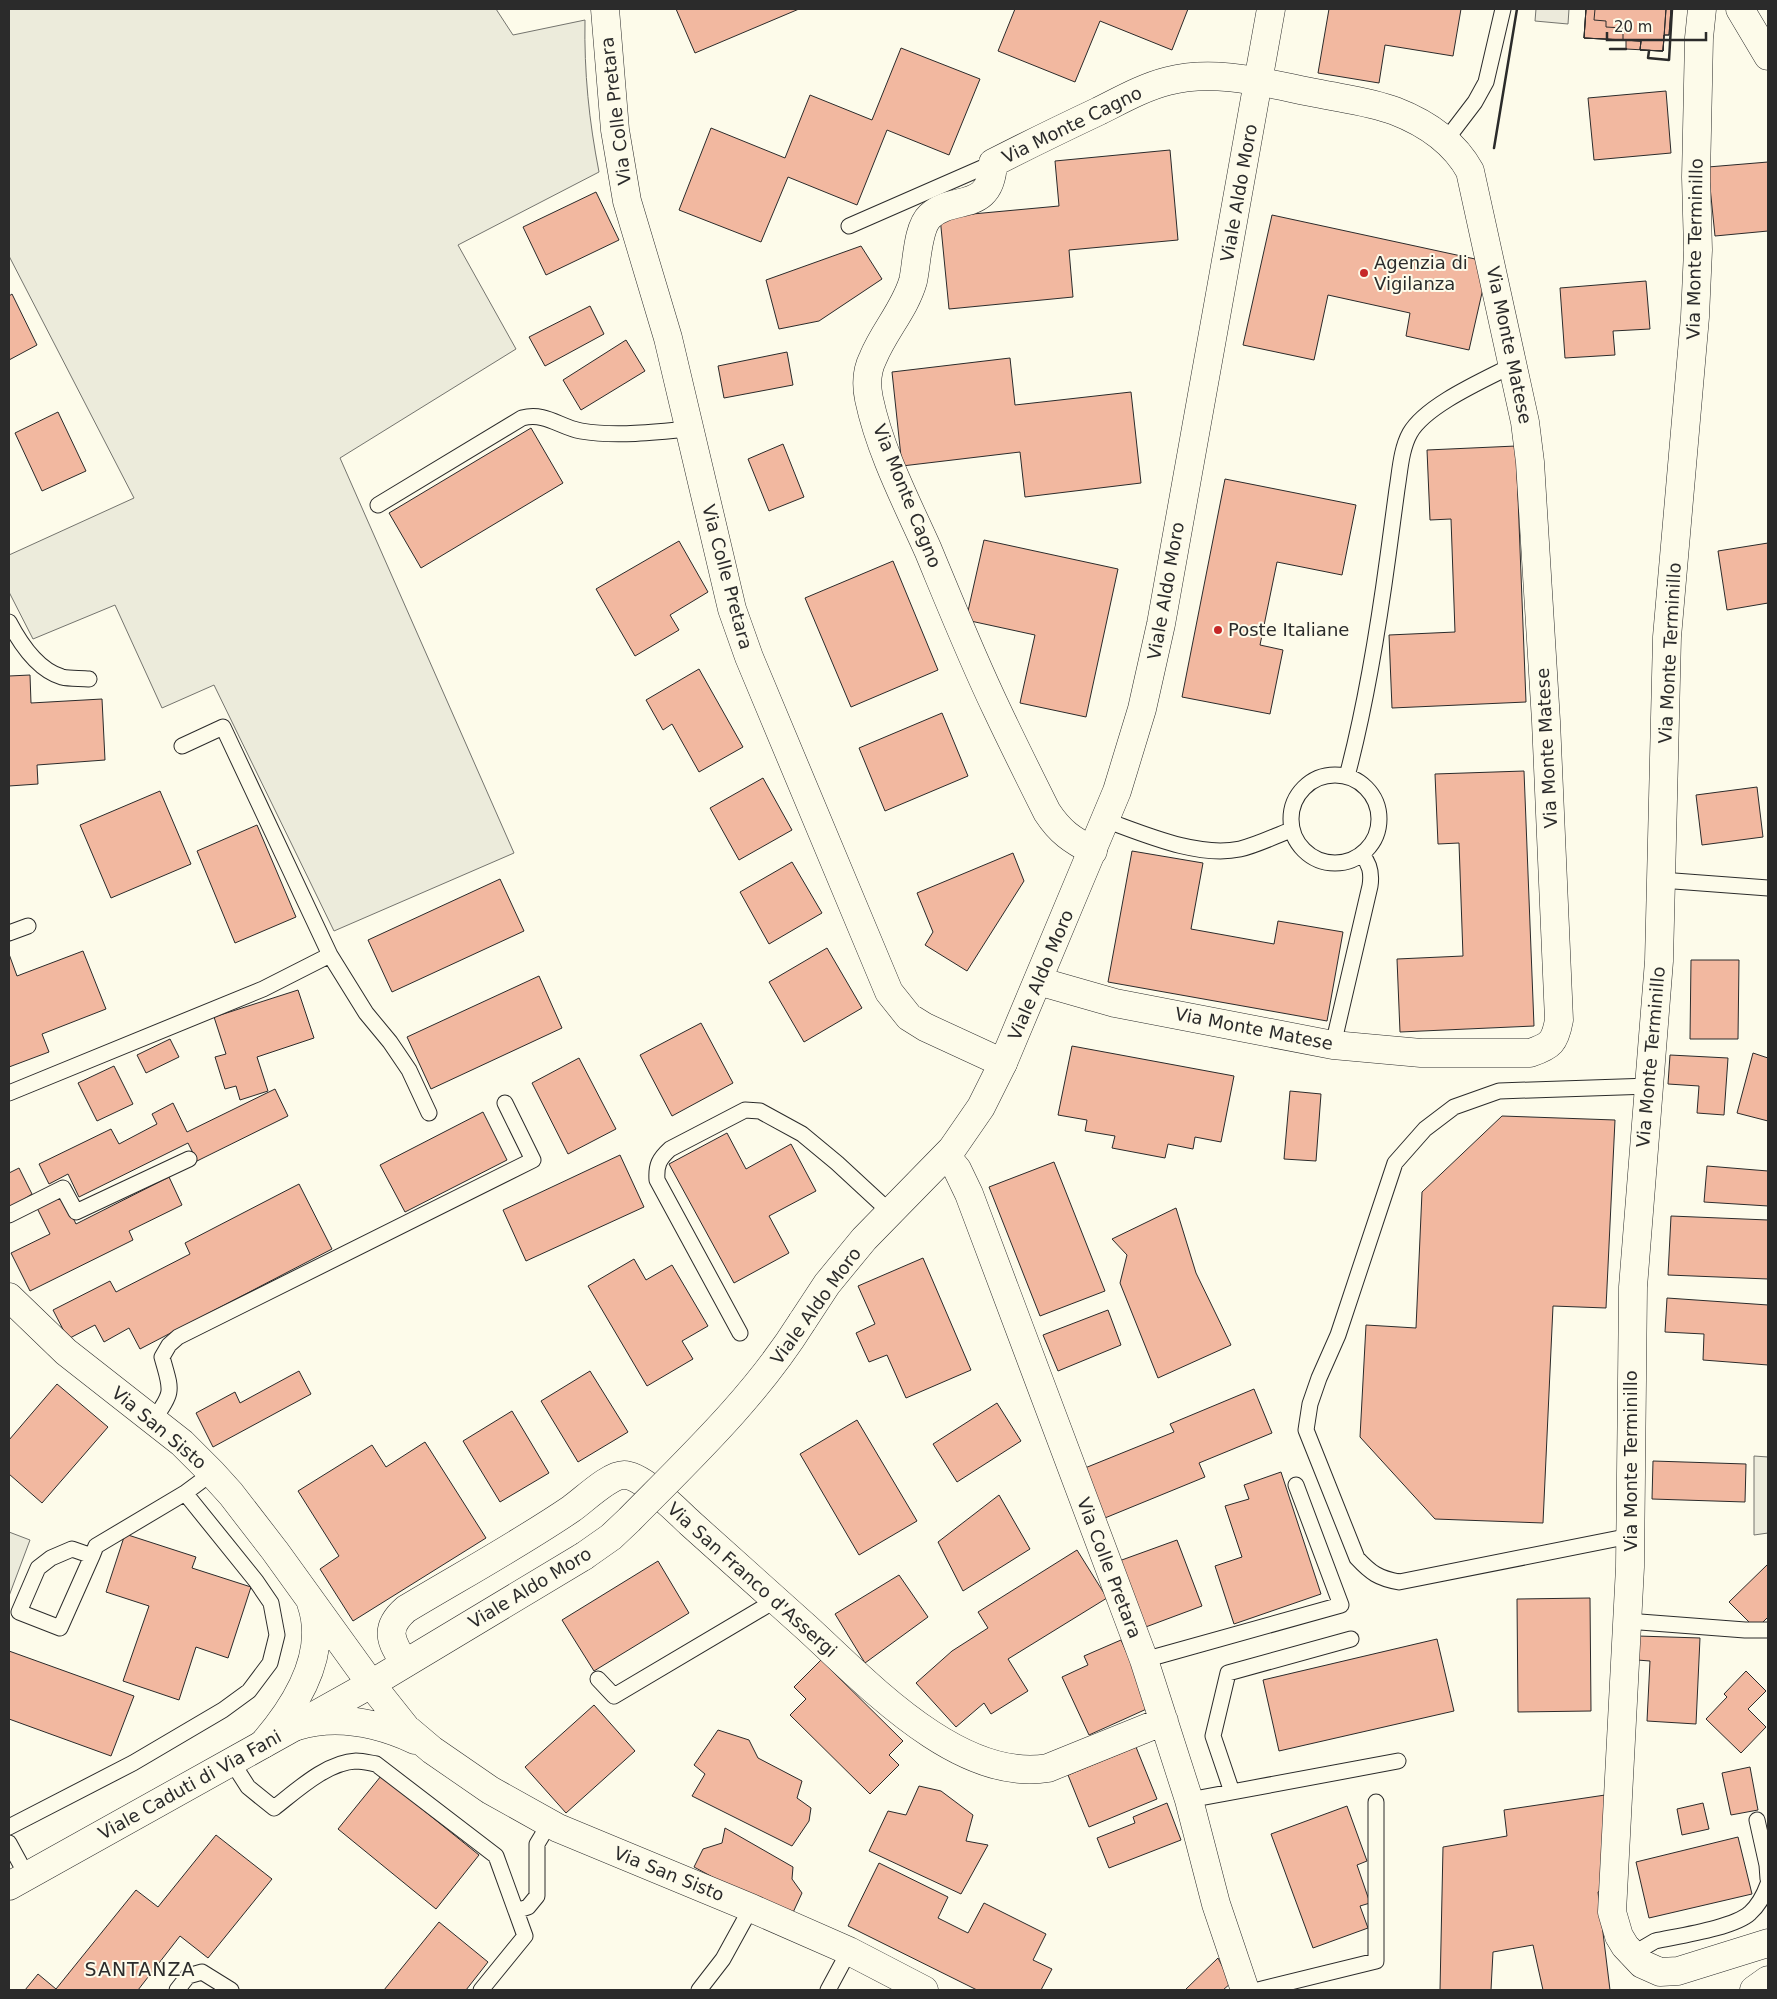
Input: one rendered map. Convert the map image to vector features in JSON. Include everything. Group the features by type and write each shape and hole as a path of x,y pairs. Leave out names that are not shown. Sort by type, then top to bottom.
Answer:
{"street":[{"name":"Via Colle Pretara","path":"605,9 615,130 627,201 668,338 732,609 748,657 889,992 909,1017 925,1027 1003,1063"},
{"name":"Viale Aldo Moro","path":"371,1684 584,1556 611,1537 630,1520 740,1405 769,1370 838,1270 890,1212 946,1156 981,1107 1003,1063 1093,851 1130,751 1152,666 1259,82 1270,9"},
{"name":"Via Monte Terminillo","path":"1702,9 1699,38 1696,167 1698,250 1696,307 1667,637 1659,961 1633,1287 1630,1536 1612,1912 1619,1936 1635,1957 1650,1969 1660,1972 1678,1971 1768,1943"},
{"path":"1740,9 1768,56"},
{"name":"Via Monte Cagno","path":"1093,851 1073,840 1058,828 1047,812 996,709 884,449 869,398 868,370 898,314 912,282 923,227 926,221 938,211 967,203 981,194 991,179 993,163 1137,92 1166,81 1208,76 1259,82"},
{"name":"Via Monte Matese","path":"1038,981 1115,1003 1333,1045 1421,1054 1530,1054 1546,1048 1556,1037 1560,1020 1547,731 1530,462 1526,422 1470,171 1464,159 1446,140 1395,111 1362,102 1259,82"},
{"name":"Via Colle Pretara","path":"946,1156 957,1169 969,1194 1144,1660 1189,1800 1216,1904 1245,1990"},
{"name":"Via San Sisto","path":"11,1303 66,1352 182,1443 212,1473 231,1494 371,1684 400,1721 423,1743 490,1790 549,1824 849,1951 924,1990"},
{"name":"Via San Franco d'Assergi","path":"405,1663 394,1647 391,1636 391,1630 400,1614 550,1524 609,1480 619,1476 633,1477 650,1488 890,1704 941,1740 992,1764 1028,1770 1048,1768 1164,1721"},
{"name":"Via San Sisto","path":"263,1744 287,1715 306,1679 315,1636 315,1615 310,1599"},
{"name":"Viale Caduti di Via Fani","path":"18,1881 371,1684"},
{"name":"Via San Sisto","path":"293,1727 317,1722 355,1721 388,1729 423,1743"},
{"path":"1754,1990 1768,1980"}],"lane":[{"path":"1446,140 1475,102 1486,82 1503,9"},
{"path":"849,226 993,163"},
{"path":"1347,776 1356,744 1366,691 1386,573 1400,468 1407,440 1414,428 1433,410 1514,365"},
{"path":"378,505 522,418 534,415 580,430 624,434 689,429"},
{"path":"9,622 19,642 40,664 62,677 90,678"},
{"path":"182,746 223,726 330,955 366,1013 390,1042 409,1070 429,1112"},
{"path":"1347,776 1360,782 1370,792 1377,804 1378,832 1372,845 1362,855 1351,861 1338,864 1325,863 1314,859 1300,847 1291,830 1290,816 1293,804 1300,792 1309,783 1321,777 1347,776"},
{"path":"1105,820 1154,838 1199,849 1240,849 1291,830"},
{"path":"1333,1045 1370,886 1369,865 1362,855"},
{"path":"1662,880 1768,888"},
{"path":"9,933 28,926"},
{"path":"9,1093 263,988 330,955"},
{"path":"1630,1536 1399,1582 1381,1579 1367,1569 1357,1558 1306,1430 1310,1404 1316,1386 1338,1335 1396,1163 1425,1129 1454,1107 1499,1091 1650,1086"},
{"path":"153,1420 167,1402 171,1387 162,1357 168,1345 178,1337 533,1160 505,1103"},
{"path":"740,1333 657,1180 656,1166 660,1158 670,1149 745,1110 760,1111 802,1134 837,1162 890,1212"},
{"path":"9,1215 63,1188 76,1212 189,1159"},
{"path":"92,1556 72,1548 51,1558 38,1568 19,1612 60,1628 92,1556 96,1546 185,1493 212,1473"},
{"path":"1144,1660 1341,1605 1296,1485"},
{"path":"9,1827 133,1763 223,1710 249,1691 270,1663 277,1635 271,1603 256,1580 185,1493"},
{"path":"598,1679 614,1696 776,1600"},
{"path":"1627,1621 1768,1630"},
{"path":"1232,1792 1213,1736 1228,1673 1350,1639"},
{"path":"232,1762 248,1787 274,1808 308,1781 339,1765 356,1761 376,1764 496,1856 525,1936 481,1990"},
{"path":"1189,1800 1398,1761"},
{"path":"1258,1990 1376,1961 1376,1802"},
{"path":"1757,1820 1767,1865 1768,1879"},
{"path":"516,1911 528,1907 537,1896 537,1844 549,1824"},
{"path":"9,1843 18,1881"},
{"path":"1635,1957 1643,1948 1655,1941 1738,1922 1750,1913 1762,1899 1768,1884"},
{"path":"699,1990 723,1959 751,1908"},
{"path":"828,1990 849,1951"},
{"path":"176,1990 188,1976 202,1972 231,1990"}],"shaded area":[{"path":"9,9 496,9 513,35 585,20 585,59 588,96 599,172 458,245 516,349 340,458 514,853 334,931 214,685 162,708 115,605 33,639 9,592 9,555 134,498 9,256"},
{"path":"1536,9 1569,9 1568,24 1535,21"},
{"path":"1754,1456 1768,1457 1768,1533 1754,1535"},
{"path":"9,1532 30,1540 9,1596"}],"building":[{"path":"676,9 799,9 695,53"},
{"path":"1015,9 1188,9 1172,50 1100,21 1075,82 998,51"},
{"path":"1329,9 1461,9 1453,56 1385,45 1379,83 1318,73"},
{"path":"1586,9 1666,9 1663,51 1640,50 1641,41 1584,38"},
{"path":"1586,9 1671,9 1669,35 1664,35 1663,51 1640,50 1641,41 1584,38"},
{"path":"1586,9 1666,9 1663,51 1626,49 1626,40 1584,38"},
{"path":"1595,9 1671,9 1669,35 1664,35 1663,51 1640,50 1641,41 1623,40 1623,28 1606,27 1606,21 1594,20"},
{"path":"901,48 980,79 949,155 887,130 857,205 788,177 761,242 679,210 711,128 785,158 810,95 872,120"},
{"path":"1666,91 1671,153 1594,160 1588,98"},
{"path":"1170,150 1178,240 1069,250 1073,297 949,309 940,217 1059,206 1055,161"},
{"path":"1768,162 1768,231 1715,236 1708,167"},
{"path":"596,192 619,240 546,275 523,227"},
{"path":"1272,215 1489,262 1469,350 1406,336 1410,313 1328,295 1314,360 1243,345"},
{"path":"861,246 882,279 819,321 779,329 766,280"},
{"path":"1646,281 1650,329 1613,331 1615,355 1565,358 1560,288"},
{"path":"12,294 37,345 9,360 9,296"},
{"path":"590,306 604,334 545,366 529,337"},
{"path":"626,340 645,371 581,410 563,380"},
{"path":"787,352 793,385 724,398 718,366"},
{"path":"1010,358 1015,405 1131,392 1141,483 1025,497 1020,452 902,466 892,372"},
{"path":"58,412 86,471 42,491 15,433"},
{"path":"531,428 563,483 421,568 389,513"},
{"path":"783,444 804,497 769,511 748,459"},
{"path":"1516,446 1526,702 1392,708 1389,635 1455,632 1451,519 1430,520 1427,450"},
{"path":"1225,479 1356,505 1342,575 1277,562 1260,645 1283,650 1270,714 1182,697"},
{"path":"984,540 1118,569 1086,717 1020,703 1035,635 966,620"},
{"path":"679,541 708,592 670,615 679,630 635,656 596,589"},
{"path":"1768,543 1768,603 1727,610 1718,551"},
{"path":"893,561 938,670 851,707 805,598"},
{"path":"699,669 743,747 699,772 672,724 663,730 646,700"},
{"path":"30,675 31,703 102,699 105,760 37,765 38,784 9,786 9,676"},
{"path":"942,713 968,776 885,811 859,748"},
{"path":"1524,771 1534,1026 1400,1032 1397,959 1463,956 1459,843 1438,844 1435,774"},
{"path":"763,778 792,830 739,860 710,808"},
{"path":"1757,787 1763,837 1702,845 1696,795"},
{"path":"160,791 191,864 111,898 80,825"},
{"path":"257,825 296,917 235,943 197,851"},
{"path":"1132,851 1203,863 1191,929 1274,944 1278,921 1343,932 1327,1021 1108,982"},
{"path":"1013,853 1024,881 967,971 925,945 933,932 917,893"},
{"path":"792,862 822,913 769,944 740,892"},
{"path":"500,879 524,931 392,992 368,940"},
{"path":"827,948 862,1008 804,1042 769,982"},
{"path":"83,951 106,1009 42,1034 49,1052 9,1067 9,954 17,976"},
{"path":"1691,960 1739,960 1738,1039 1690,1039"},
{"path":"539,976 562,1028 431,1089 407,1037"},
{"path":"298,990 314,1038 257,1057 268,1091 240,1100 236,1086 225,1089 215,1057 226,1054 214,1017"},
{"path":"701,1023 733,1083 672,1116 640,1055"},
{"path":"170,1039 179,1057 146,1073 137,1055"},
{"path":"1072,1046 1234,1076 1221,1142 1195,1137 1193,1149 1168,1144 1165,1158 1112,1148 1115,1136 1085,1131 1087,1120 1058,1115"},
{"path":"1753,1053 1768,1058 1768,1121 1737,1113"},
{"path":"1670,1055 1728,1058 1724,1115 1697,1113 1699,1086 1668,1084"},
{"path":"579,1058 616,1129 568,1154 532,1083"},
{"path":"114,1066 133,1104 97,1121 78,1083"},
{"path":"275,1089 288,1116 197,1161 188,1143 79,1197 68,1174 49,1184 39,1164 111,1129 119,1144 157,1124 152,1114 173,1103 187,1132"},
{"path":"1290,1091 1321,1094 1316,1161 1284,1159"},
{"path":"483,1112 507,1160 405,1212 380,1165"},
{"path":"1502,1116 1615,1120 1606,1308 1553,1306 1543,1523 1435,1519 1360,1437 1366,1325 1416,1328 1422,1192"},
{"path":"727,1133 746,1169 791,1144 816,1191 769,1216 789,1253 734,1283 669,1164"},
{"path":"620,1155 644,1207 526,1261 503,1210"},
{"path":"1054,1162 1105,1291 1040,1316 989,1187"},
{"path":"1707,1166 1768,1171 1768,1206 1704,1202"},
{"path":"19,1168 32,1194 9,1209 9,1173"},
{"path":"169,1177 182,1205 129,1231 133,1240 30,1291 11,1253 50,1234 37,1208 62,1195 76,1224"},
{"path":"299,1184 332,1249 140,1349 129,1328 104,1342 95,1325 68,1339 53,1310 110,1281 116,1292 190,1254 185,1243"},
{"path":"1176,1208 1196,1273 1231,1345 1158,1378 1120,1283 1127,1255 1112,1239"},
{"path":"1671,1216 1768,1220 1768,1279 1668,1275"},
{"path":"923,1258 971,1370 906,1398 887,1355 869,1362 856,1333 875,1324 858,1286"},
{"path":"634,1259 646,1280 672,1265 708,1326 682,1341 693,1359 647,1386 588,1286"},
{"path":"1667,1298 1768,1305 1768,1365 1703,1360 1704,1334 1665,1332"},
{"path":"1108,1310 1121,1345 1058,1371 1043,1335"},
{"path":"299,1371 311,1394 213,1447 196,1413 235,1392 240,1403"},
{"path":"590,1371 628,1432 578,1462 541,1401"},
{"path":"57,1384 108,1427 42,1503 9,1474 9,1440"},
{"path":"1254,1389 1272,1433 1199,1463 1205,1477 1100,1520 1080,1470 1174,1432 1170,1424"},
{"path":"997,1403 1021,1441 957,1482 933,1444"},
{"path":"512,1411 549,1473 500,1502 463,1441"},
{"path":"857,1420 917,1521 859,1555 800,1454"},
{"path":"425,1442 486,1538 353,1621 320,1569 339,1556 298,1491 372,1445 386,1467"},
{"path":"1653,1461 1746,1464 1745,1502 1652,1499"},
{"path":"1281,1472 1321,1594 1234,1624 1215,1566 1242,1557 1225,1506 1249,1499 1244,1485"},
{"path":"999,1495 1030,1549 963,1591 938,1542"},
{"path":"125,1534 196,1557 192,1568 251,1587 228,1658 196,1647 179,1700 123,1681 149,1606 106,1592"},
{"path":"1177,1540 1202,1606 1143,1628 1119,1561"},
{"path":"1077,1550 1107,1598 1008,1659 1028,1691 991,1714 984,1703 956,1727 916,1683 952,1651 988,1628 978,1612"},
{"path":"658,1561 689,1613 594,1671 562,1620"},
{"path":"1768,1564 1768,1617 1756,1629 1729,1602"},
{"path":"899,1575 928,1617 865,1663 835,1614"},
{"path":"1590,1598 1591,1711 1518,1712 1517,1599"},
{"path":"1638,1636 1700,1638 1696,1724 1647,1721 1650,1661 1637,1660"},
{"path":"1437,1639 1454,1711 1279,1751 1263,1680"},
{"path":"1121,1640 1151,1707 1089,1735 1062,1677 1088,1665 1084,1656"},
{"path":"9,1651 134,1696 111,1756 9,1719"},
{"path":"821,1660 903,1741 889,1755 899,1765 870,1794 790,1715 806,1699 794,1687"},
{"path":"1746,1671 1766,1691 1748,1709 1766,1727 1741,1753 1706,1719 1727,1697 1724,1694"},
{"path":"594,1705 635,1751 566,1813 525,1767"},
{"path":"718,1730 749,1740 758,1758 802,1781 797,1798 811,1808 809,1821 792,1846 692,1796 705,1774 694,1765"},
{"path":"1136,1747 1157,1799 1089,1827 1068,1775"},
{"path":"1750,1767 1758,1810 1731,1815 1722,1773"},
{"path":"381,1776 479,1855 436,1909 338,1829"},
{"path":"919,1786 941,1791 973,1815 966,1841 988,1845 961,1894 869,1851 888,1811 906,1815"},
{"path":"1612,1794 1607,1887 1598,1892 1610,1990 1543,1990 1533,1945 1493,1952 1491,1990 1440,1990 1443,1847 1507,1836 1504,1810"},
{"path":"1167,1803 1181,1840 1109,1868 1097,1838 1135,1823 1133,1817"},
{"path":"1703,1803 1709,1829 1682,1835 1677,1809"},
{"path":"1347,1806 1367,1861 1357,1865 1370,1903 1360,1906 1368,1928 1313,1948 1271,1834"},
{"path":"725,1828 793,1867 792,1879 802,1893 790,1919 694,1867 703,1849 722,1843"},
{"path":"216,1835 272,1879 208,1958 180,1936 138,1990 25,1990 38,1974 56,1989 136,1890 158,1907"},
{"path":"1738,1837 1752,1894 1649,1918 1636,1862"},
{"path":"879,1863 948,1897 938,1918 968,1933 984,1903 1046,1934 1033,1960 1052,1969 1041,1990 977,1990 848,1926"},
{"path":"439,1922 488,1962 466,1990 384,1990"},
{"path":"1218,1958 1231,1983 1223,1990 1185,1990"}],"wall":[{"path":"1494,148 1517,9"},
{"path":"1649,51 1648,58 1669,60 1672,9"},
{"path":"1610,49 1626,49"}],"place":[{"name":"Agenzia di Vigilanza","path":"1364,273"},
{"name":"Poste Italiane","path":"1218,630"}],"district":[{"name":"SANTANZA","path":"140,1969"}]}
